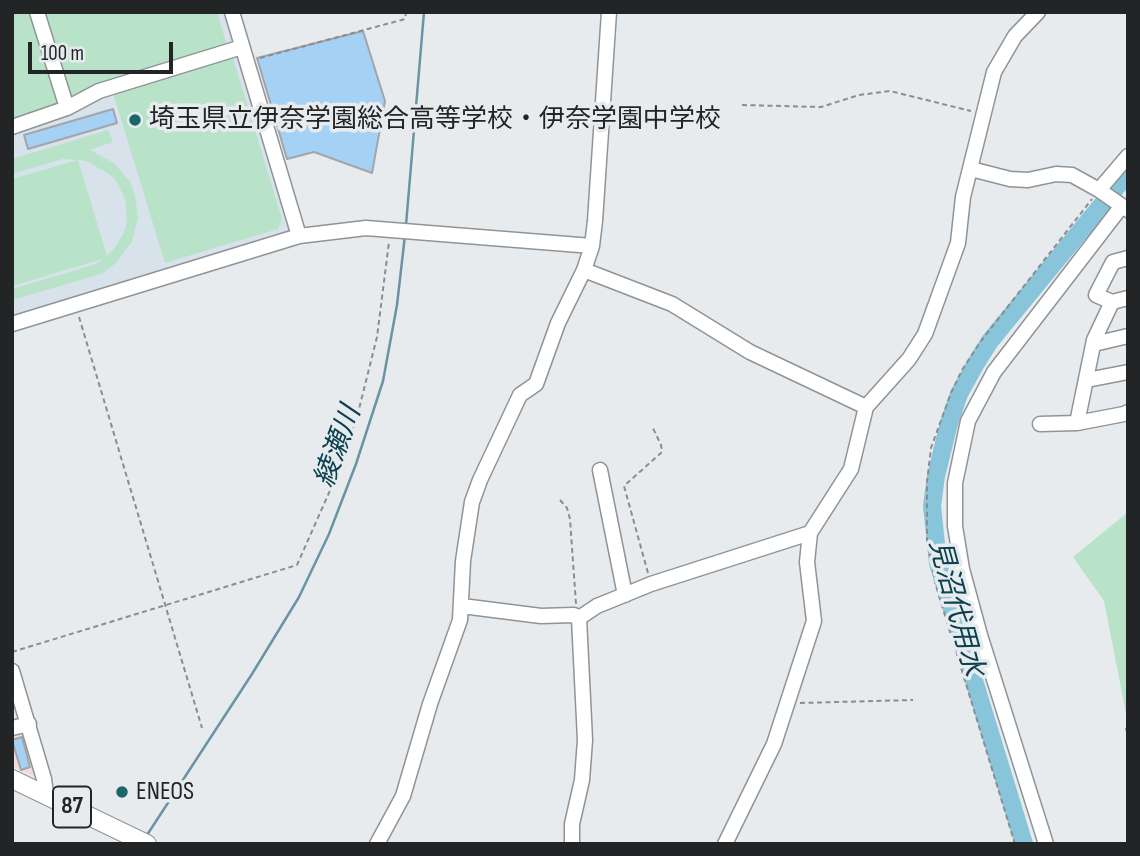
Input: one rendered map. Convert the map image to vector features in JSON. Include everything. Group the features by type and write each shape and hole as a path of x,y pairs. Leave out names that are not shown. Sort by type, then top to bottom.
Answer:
{"main road":[{"name":"87","path":"12,779 133,840"}],"street":[{"path":"37,12 67,108"},
{"path":"232,12 299,236"},
{"path":"377,844 403,796 418,740 460,620 463,561 472,502 520,396 536,383 592,246 609,12"},
{"path":"725,844 774,744 814,621 807,562 810,533 851,469 866,407 909,359 925,334 958,243 963,197 994,72 1015,36 1038,12"},
{"path":"12,127 67,108 99,91 242,47"},
{"path":"1046,844 962,569 955,526 955,483 968,421 993,372 1113,200 1128,156"},
{"path":"971,169 1010,179 1028,180 1056,174 1072,175 1113,200"},
{"path":"12,324 299,236 366,229 592,246"},
{"path":"1128,258 1114,262 1097,295 1112,302 1128,298"},
{"path":"584,270 672,303 750,352 866,407"},
{"path":"1077,423 1094,344 1112,302"},
{"path":"1094,344 1128,336"},
{"path":"1087,380 1128,372"},
{"path":"1040,424 1077,423 1128,412"},
{"path":"600,470 625,595"},
{"path":"462,606 541,617 576,617 651,584 810,533"},
{"path":"572,844 572,824 582,780 586,740 576,617"},
{"path":"12,671 18,730 44,779 46,794"}],"path":[{"path":"247,62 405,19 405,12"},
{"path":"742,105 821,107 859,95 890,91 983,114"},
{"path":"1015,844 930,563 926,511 931,448 951,393 968,360 1113,200"},
{"path":"12,652 297,565 335,477 359,409 377,337 390,230"},
{"path":"75,305 202,729"},
{"path":"651,584 624,486 662,452 652,426"},
{"path":"560,500 567,508 570,519 576,617"},
{"path":"788,703 913,700"},
{"path":"1128,726 1128,740"}],"shaded area":[{"name":"埼玉県立伊奈学園総合高等学校・伊奈学園中学校","path":"12,12 225,12 290,228 286,236 12,318"},
{"path":"25,732 37,773 33,776 12,766 12,733"}],"green space":[{"path":"12,12 32,12 61,109 12,124"},
{"path":"41,12 217,12 228,49 66,97"},
{"path":"233,58 282,219 278,229 165,263 113,93"},
{"path":"108,130 113,142 90,150 114,163 130,182 135,194 138,218 132,242 116,263 101,274 12,300 12,289 96,264 103,259 12,286 12,179 77,160 63,159 12,174 12,159","holes":["78,160 86,161 115,179 125,199 125,230 107,256"]},
{"path":"1128,512 1128,724 1104,601 1073,557"}],"building":[{"path":"363,31 385,101 372,173 314,152 287,159 257,58"},
{"path":"113,109 117,123 28,149 24,135"},
{"path":"22,737 30,767 21,770 12,740"}],"waterway":[{"name":"綾瀬川","path":"406,225 424,12"},
{"name":"見沼代用水","path":"1024,844 938,563 932,506 936,476 959,394 990,341 1128,173"},
{"name":"綾瀬川","path":"147,835 299,597 329,534 356,464 383,381 397,305 405,235"}],"place":[{"name":"埼玉県立伊奈学園総合高等学校・伊奈学園中学校","path":"135,120"},
{"name":"ENEOS","path":"122,792"}]}
